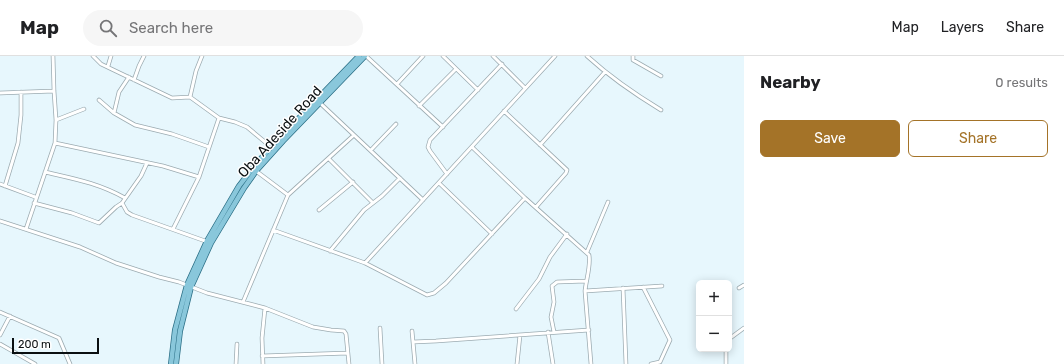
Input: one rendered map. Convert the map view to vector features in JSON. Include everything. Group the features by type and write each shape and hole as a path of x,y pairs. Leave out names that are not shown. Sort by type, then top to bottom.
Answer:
{"main road":[{"path":"171,364 175,330 189,286 209,242 245,177 271,147 312,108 359,56"},
{"name":"Oba Adeside Road","path":"209,242 256,171 312,108 320,103 365,56"},
{"path":"176,364 180,331 189,286"}],"street":[{"path":"26,229 35,197 55,143 56,120 53,56"},
{"path":"93,56 97,60 129,78 172,98 190,97 219,118 247,127 271,147"},
{"path":"108,66 111,56"},
{"path":"134,80 144,56"},
{"path":"190,97 196,71 202,56"},
{"path":"365,56 443,127"},
{"path":"397,84 423,56"},
{"path":"443,56 478,90"},
{"path":"493,56 526,88"},
{"path":"365,263 555,56"},
{"path":"587,56 628,90 661,110"},
{"path":"633,56 633,60 661,76"},
{"path":"447,174 428,147 430,140 502,64"},
{"path":"419,106 456,69"},
{"path":"540,145 605,72"},
{"path":"114,113 119,92 129,78"},
{"path":"0,93 54,91"},
{"path":"5,186 18,143 21,115 21,92"},
{"path":"99,100 114,113 135,125 172,134 209,147"},
{"path":"320,103 423,200"},
{"path":"56,120 84,109"},
{"path":"504,111 567,170 536,207"},
{"path":"173,229 198,177 219,118"},
{"path":"371,150 396,124"},
{"path":"243,302 288,195 354,135"},
{"path":"55,143 147,163 198,177"},
{"path":"472,147 525,198 587,252 589,262 586,292 591,364"},
{"path":"329,159 373,203"},
{"path":"34,203 72,213 100,223 116,206 122,203 141,176 147,163"},
{"path":"256,171 288,195"},
{"path":"45,172 82,180 103,187 125,198"},
{"path":"330,251 359,216 400,178"},
{"path":"319,210 353,182"},
{"path":"439,183 492,234"},
{"path":"0,184 35,197"},
{"path":"273,230 365,263 427,295 434,293 446,283 525,198"},
{"path":"587,252 608,202"},
{"path":"122,203 127,212 132,215 209,242"},
{"path":"0,222 80,247 128,267 221,297 266,308 313,327 326,330 344,331 346,334 349,364"},
{"path":"516,309 539,279 550,257 567,234"},
{"path":"554,332 551,317 554,298 552,286 557,282 586,281"},
{"path":"586,292 662,286"},
{"path":"739,288 744,286"},
{"path":"642,287 670,340 660,362 651,364"},
{"path":"623,288 626,364"},
{"path":"263,364 263,328 266,308"},
{"path":"0,312 59,338 70,364"},
{"path":"0,335 10,316"},
{"path":"380,328 382,364"},
{"path":"732,337 744,328"},
{"path":"413,342 589,330"},
{"path":"412,332 415,364"},
{"path":"548,332 553,364"},
{"path":"517,364 520,335"},
{"path":"0,344 35,364"},
{"path":"236,364 237,344"},
{"path":"726,352 726,364"},
{"path":"262,356 348,354"}]}
